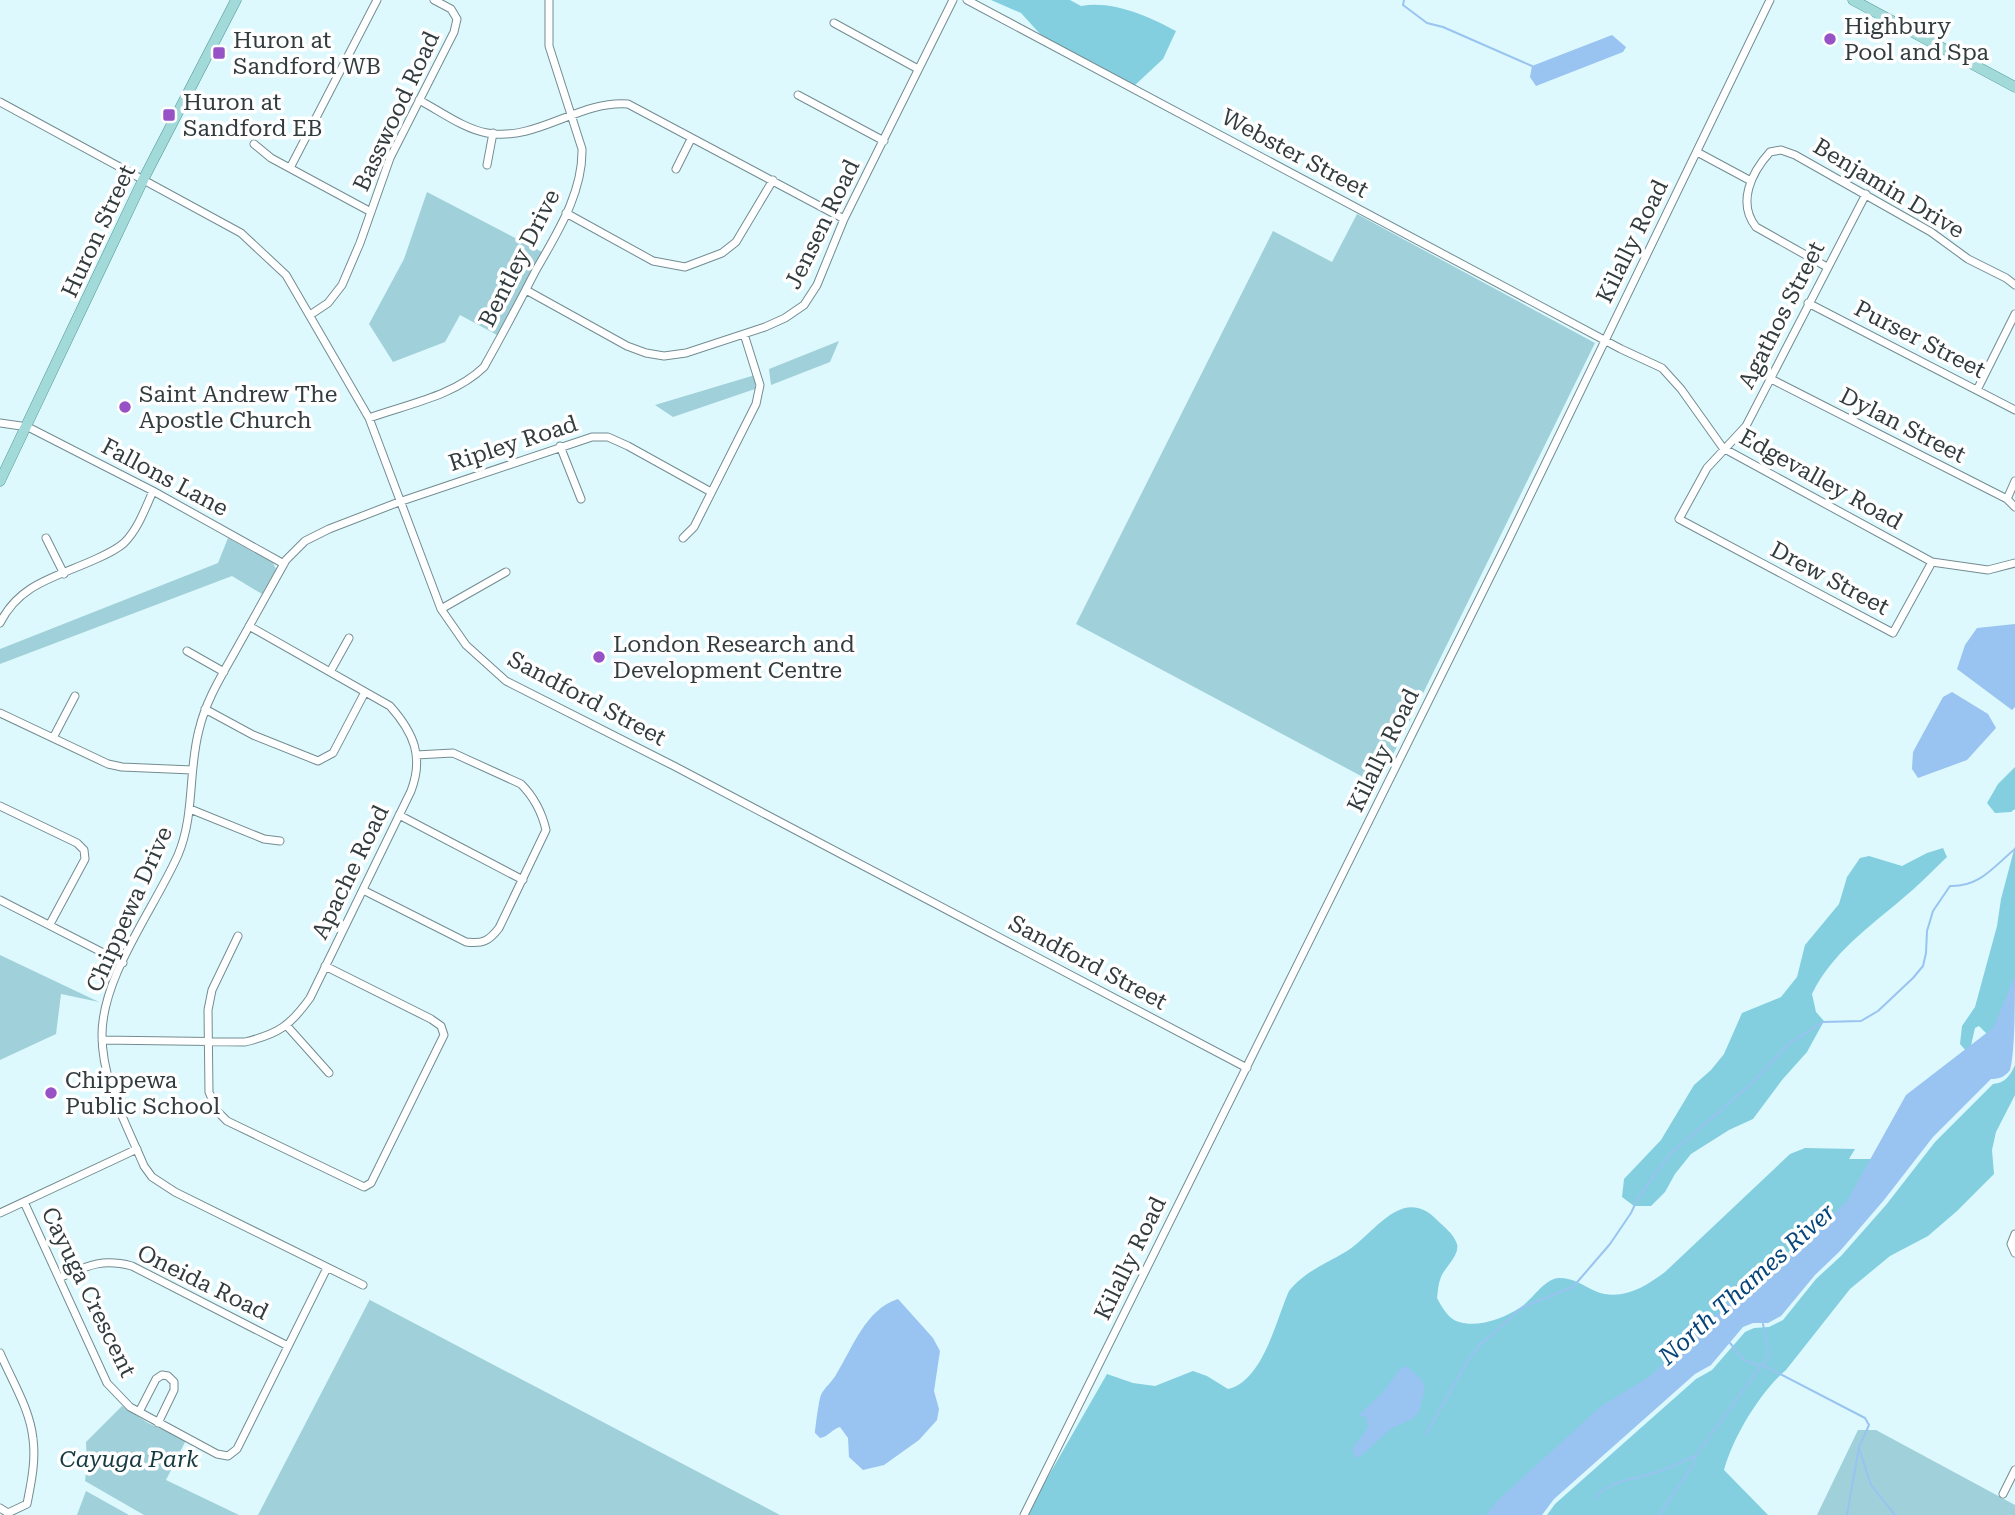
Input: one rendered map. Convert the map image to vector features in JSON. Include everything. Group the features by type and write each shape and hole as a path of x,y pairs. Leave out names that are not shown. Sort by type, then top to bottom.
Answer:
{"main road":[{"name":"Huron Street","path":"0,481 144,178 236,0"},
{"path":"1853,0 2015,87"}],"street":[{"path":"290,168 377,0"},
{"name":"Basswood Road","path":"310,315 328,303 342,285 390,158 454,32 457,19 451,9 434,0"},
{"name":"Bentley Drive","path":"369,418 453,389 471,380 484,367 566,213 582,164 579,135 564,99 549,46 549,0"},
{"name":"Jensen Road","path":"526,290 627,346 664,356 686,353 785,318 804,305 817,285 844,219 953,0"},
{"name":"Webster Street","path":"967,0 1606,340"},
{"name":"Kilally Road","path":"1024,1515 1606,340 1770,0"},
{"path":"834,23 918,69"},
{"path":"798,95 884,141"},
{"path":"419,100 468,126 493,133 531,130 589,107 611,102 628,104 844,219"},
{"name":"Sandford Street","path":"0,102 241,233 286,275 369,418 441,609 466,645 506,681 685,772 1247,1068"},
{"path":"487,165 493,133"},
{"path":"676,169 691,139"},
{"path":"254,144 271,158 371,212"},
{"name":"Benjamin Drive","path":"1827,267 1756,227 1748,217 1746,207 1751,181 1770,152 1781,150 1795,155 1931,232 1968,259 2015,285"},
{"path":"1697,152 1751,181"},
{"path":"566,213 653,261 685,267 722,253 736,242 774,180"},
{"name":"Agathos Street","path":"1679,519 1707,468 1745,426 1866,194"},
{"name":"Purser Street","path":"1808,303 2015,410"},
{"path":"1977,390 2015,314"},
{"path":"683,538 694,527 756,404 760,385 744,334"},
{"name":"Edgevalley Road","path":"1606,340 1662,368 1681,388 1723,448 1932,562 1988,570 2015,563"},
{"name":"Dylan Street","path":"1771,379 2007,499 2015,507"},
{"path":"0,423 28,426"},
{"name":"Fallons Lane","path":"28,426 284,564"},
{"name":"Ripley Road","path":"399,502 592,437 608,437 628,446 712,492"},
{"path":"559,446 581,499"},
{"path":"2007,499 2015,481"},
{"path":"0,623 17,597 32,587 108,553 123,543 136,527 153,492"},
{"name":"Chippewa Drive","path":"363,1285 175,1192 152,1177 110,1088 104,1066 102,1040 105,1005 123,963 178,855 187,830 194,747 205,709 223,672 284,564 306,541 329,529 399,502"},
{"name":"Drew Street","path":"1679,519 1894,632 1932,562"},
{"path":"46,538 64,574"},
{"path":"441,609 506,572"},
{"name":"Apache Road","path":"102,1040 245,1042 266,1037 287,1026 310,998 419,771 415,744 404,723 390,706 249,626"},
{"path":"330,672 349,638"},
{"path":"187,651 223,672"},
{"path":"205,709 253,736 318,761 333,753 365,692"},
{"path":"53,738 75,696"},
{"path":"0,713 108,764 192,770"},
{"path":"363,890 466,942 481,943 490,939 499,928 546,830 542,816 527,790 520,784 453,753 416,755"},
{"path":"0,806 84,850 85,859 50,924"},
{"path":"190,809 264,839 279,841"},
{"path":"399,815 523,880"},
{"path":"0,900 123,963"},
{"path":"238,936 212,990 208,1010 209,1091 217,1111 227,1121 364,1187 370,1182 444,1035 441,1026 431,1019 325,966"},
{"path":"287,1026 329,1073"},
{"path":"0,1213 137,1149"},
{"name":"Cayuga Crescent","path":"24,1202 107,1382 130,1408 217,1454 228,1456 237,1448 327,1268"},
{"path":"2015,1234 2011,1244 2015,1253"},
{"name":"Oneida Road","path":"59,1278 96,1263 113,1261 132,1266 288,1346"},
{"path":"0,1353 26,1411 34,1441 33,1470 27,1504 8,1513 0,1508"},
{"path":"139,1412 156,1379 162,1375 168,1376 174,1382 174,1390 158,1423"},
{"path":"2003,1494 2015,1471"}],"green space":[{"path":"427,192 542,252 497,335 460,315 445,342 393,362 369,324 404,259"},
{"path":"1357,214 1595,343 1378,785 1076,624 1273,231 1332,262"},
{"path":"839,341 830,362 771,385 769,369"},
{"path":"755,375 755,389 673,417 655,405"},
{"path":"228,538 273,563 276,569 262,594 232,576 0,664 0,649 218,563"},
{"path":"0,955 99,1002 61,994 56,1034 0,1060"},
{"path":"370,1300 780,1515 258,1515"},
{"name":"Cayuga Park","path":"122,1406 148,1423 186,1440 166,1480 239,1515 144,1515 85,1481 86,1442"},
{"path":"1858,1430 1876,1430 2015,1505 2015,1515 1817,1515"},
{"path":"86,1491 129,1515 77,1515"}],"shaded area":[{"path":"991,0 1070,0 1081,6 1117,7 1176,31 1163,59 1134,86 1052,47 1021,13"},
{"path":"1612,35 1626,47 1623,52 1536,86 1530,77 1532,66"},
{"path":"2015,624 2015,707 2012,710 1957,669 1965,645 1977,628"},
{"path":"1952,692 1988,714 1996,728 1967,760 1918,778 1912,769 1913,752 1943,697"},
{"path":"2015,767 2015,809 2011,812 1995,813 1987,803 1998,784"},
{"path":"2015,846 2015,978 1993,1031 1987,1034 1979,1026 1975,1028 1970,1050 1967,1052 1960,1044 1962,1026 1975,1007"},
{"path":"1943,848 1947,857 1852,942 1820,979 1812,994 1816,1012 1824,1021 1807,1052 1753,1119 1729,1130 1691,1154 1665,1192 1651,1206 1634,1206 1622,1197 1624,1179 1661,1140 1694,1085 1724,1054 1742,1013 1781,997 1797,977 1805,945 1839,904 1847,877 1860,858 1869,856 1902,866"},
{"name":"North Thames River","path":"2015,976 2014,1038 2010,1070 2002,1077 1991,1079 1933,1137 1884,1200 1781,1316 1768,1323 1753,1323 1743,1327 1711,1365 1695,1374 1554,1499 1542,1515 1486,1515 1497,1501 1600,1407 1650,1376 1754,1279 1793,1252 1847,1201 1906,1095 1993,1028"},
{"path":"2015,1065 2015,1095 1996,1132 1992,1150 1994,1174 1928,1236 1890,1256 1850,1289 1767,1390 1741,1430 1724,1470 1768,1515 1547,1515 1555,1504 1696,1379 1712,1370 1745,1332 1769,1327 1783,1320 1816,1279 1841,1256 1886,1205 1935,1142 1993,1084 2007,1078"},
{"path":"1805,1148 1855,1149 1849,1159 1874,1159 1847,1205 1650,1379 1489,1515 1026,1515 1107,1374 1133,1383 1155,1386 1193,1371 1228,1389 1240,1384 1267,1348 1289,1291 1295,1284 1347,1251 1378,1224 1400,1210 1412,1207 1424,1210 1448,1230 1457,1248 1441,1277 1437,1298 1455,1320 1466,1324 1483,1323 1515,1311 1554,1279 1569,1279 1595,1291 1614,1295 1641,1288 1665,1272 1790,1154"},
{"path":"898,1299 933,1338 940,1351 934,1391 939,1409 937,1420 919,1440 884,1465 863,1470 849,1457 848,1438 840,1427 820,1438 815,1433 819,1402 822,1392 835,1376 869,1320 877,1311"},
{"path":"1407,1366 1421,1379 1425,1388 1419,1412 1414,1418 1392,1428 1356,1458 1352,1449 1368,1427 1366,1417 1358,1416 1382,1393 1400,1369"}],"waterway":[{"path":"1404,0 1403,5 1427,23 1443,27 1532,66"},
{"path":"1426,1434 1468,1360 1481,1344 1523,1307 1573,1287 1610,1244 1638,1198 1670,1154 1750,1085 1790,1043 1823,1022 1861,1021 1878,1011 1923,966 1927,931 1933,911 1950,886 1978,879 2015,849"},
{"path":"1659,1515 1693,1465 1696,1455 1769,1355 1763,1324"},
{"path":"1730,1343 1744,1360 1760,1366"},
{"path":"1763,1365 1865,1418 1869,1425 1859,1447 1847,1515"},
{"path":"1859,1448 1871,1485 1895,1515"},
{"path":"1595,1498 1612,1485 1659,1471 1695,1456"}],"place":[{"name":"Highbury Pool and Spa","path":"1830,39"},
{"name":"Huron at Sandford WB","path":"219,53"},
{"name":"Huron at Sandford EB","path":"169,115"},
{"name":"Saint Andrew The Apostle Church","path":"125,407"},
{"name":"London Research and Development Centre","path":"599,657"},
{"name":"Chippewa Public School","path":"51,1093"}]}
